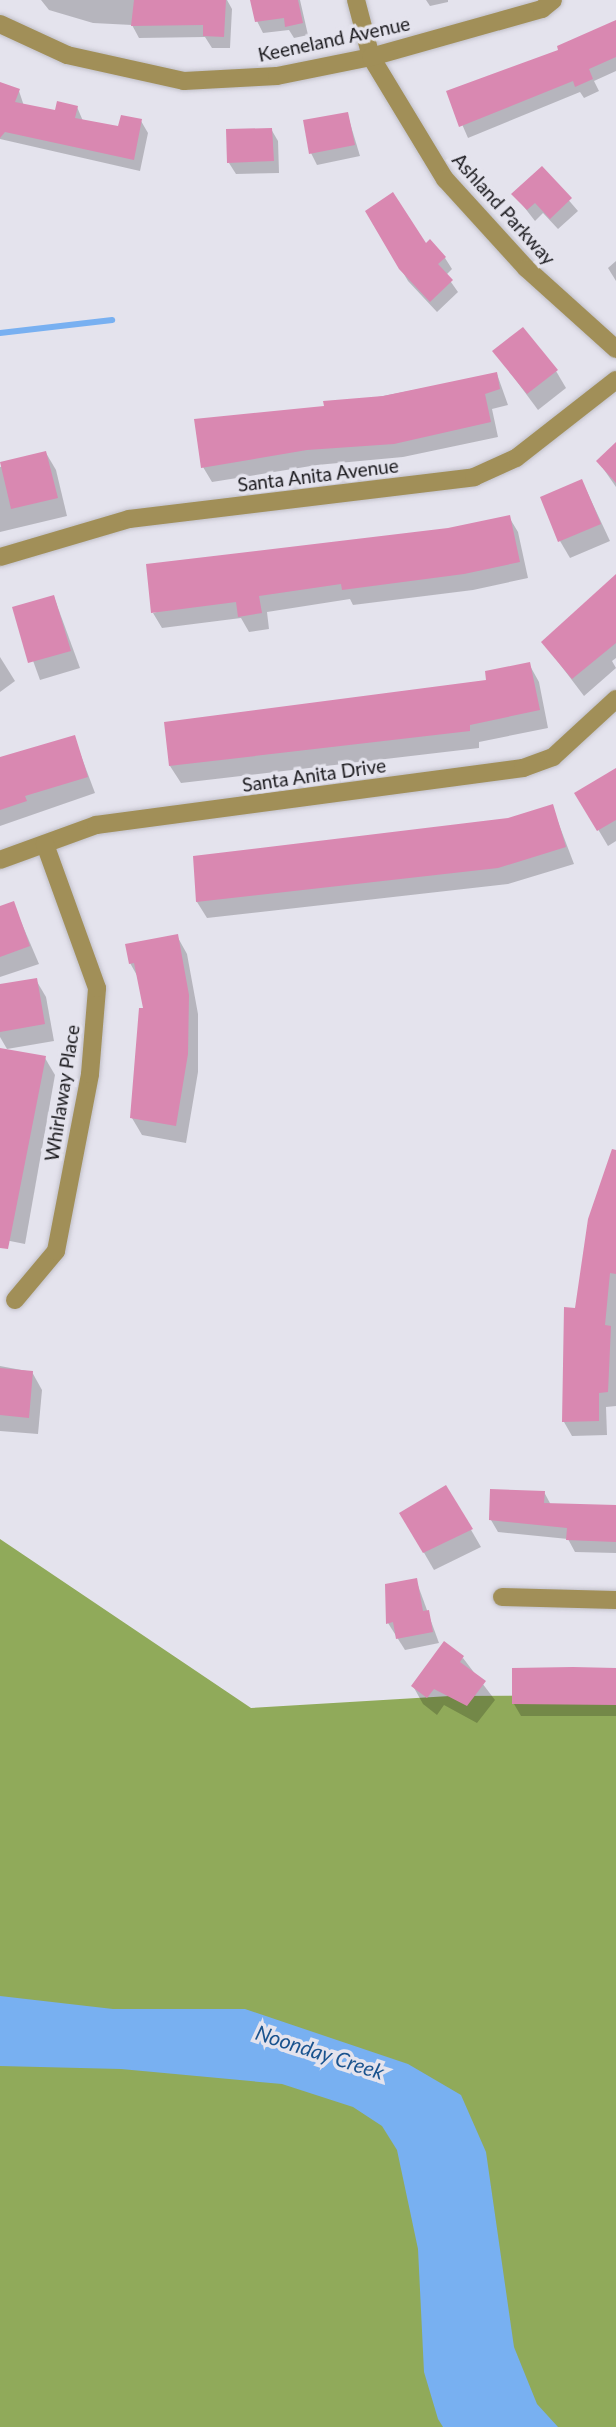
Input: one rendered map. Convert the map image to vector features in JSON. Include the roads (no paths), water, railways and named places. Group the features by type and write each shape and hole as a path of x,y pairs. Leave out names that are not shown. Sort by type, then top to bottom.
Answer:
{"street":[{"name":"Ashland Parkway","path":"356,0 371,57 445,179 526,268 616,349"},
{"name":"Keeneland Avenue","path":"0,24 67,55 184,81 277,76 371,57 542,9 553,0"},
{"name":"Santa Anita Avenue","path":"0,557 130,519 474,477 516,458 616,380"},
{"name":"Santa Anita Drive","path":"0,860 96,825 523,768 553,757 616,699"},
{"name":"Whirlaway Place","path":"15,1300 56,1251 90,1074 97,988 45,844"},
{"path":"502,1597 616,1600"}],"water":[{"name":"Noonday Creek","path":"0,1996 113,2009 245,2009 408,2064 461,2095 486,2152 514,2347 537,2404 558,2427 443,2427 438,2419 424,2372 418,2249 397,2150 382,2126 353,2107 282,2084 121,2069 0,2066"}],"waterway":[{"path":"0,333 112,320"}]}
